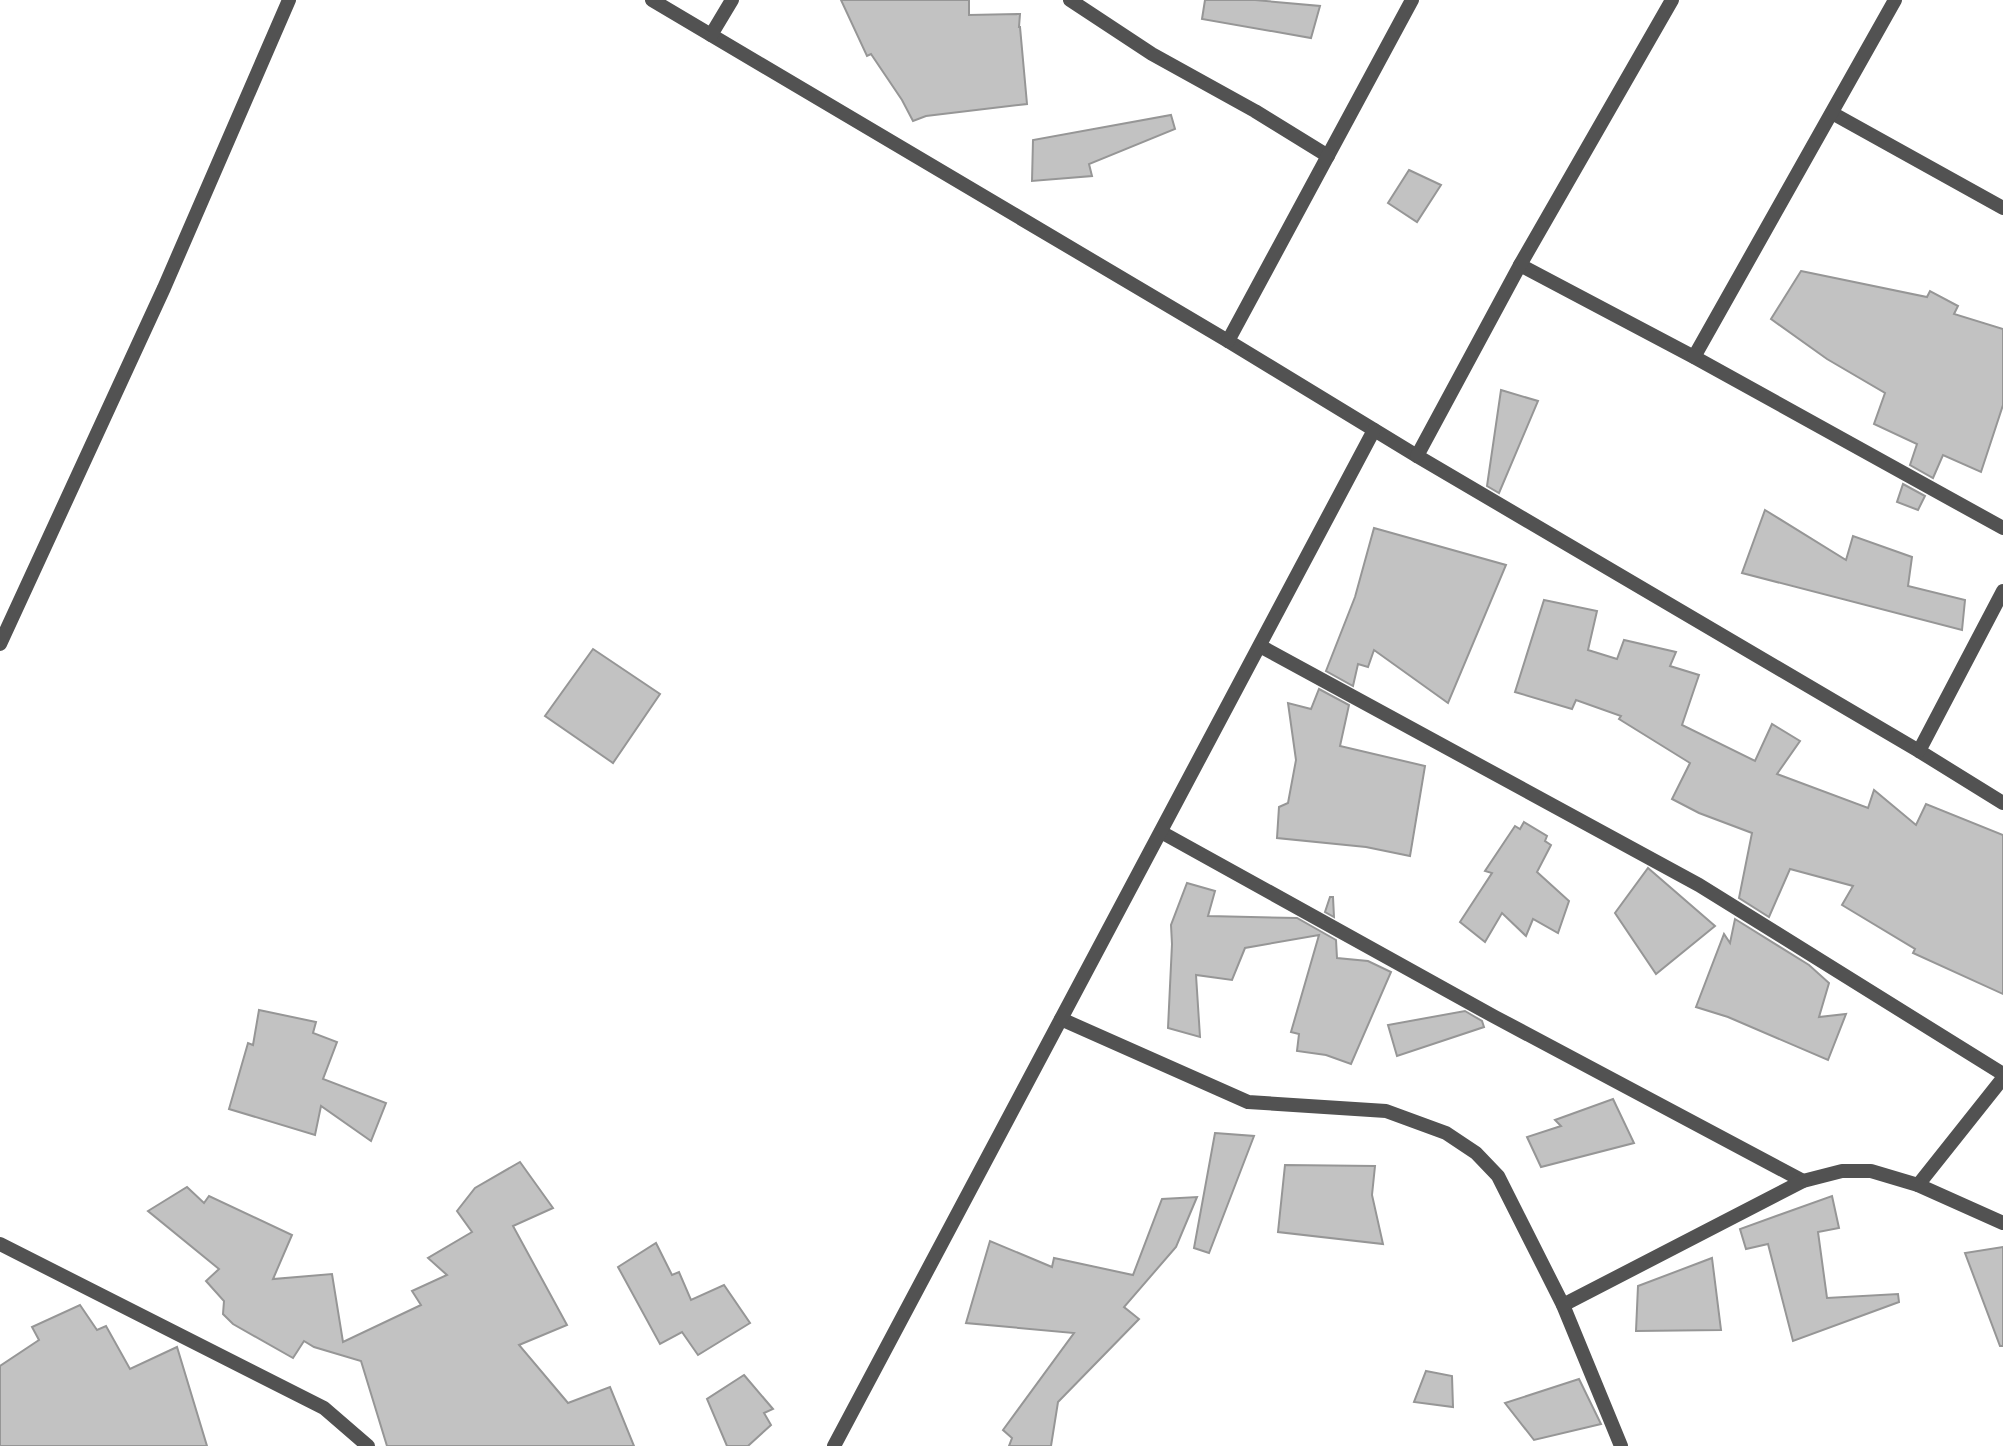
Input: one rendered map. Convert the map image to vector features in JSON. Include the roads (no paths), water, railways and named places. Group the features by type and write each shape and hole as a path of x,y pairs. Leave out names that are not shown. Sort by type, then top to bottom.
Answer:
{"street":[{"path":"0,644 164,288 289,0"},
{"path":"652,0 2003,803"},
{"path":"711,35 732,0"},
{"path":"1070,0 1152,54 1255,111 1328,156"},
{"path":"1228,341 1412,0"},
{"path":"1417,456 1520,265 1672,0"},
{"path":"1694,357 1895,0"},
{"path":"1832,113 2003,208"},
{"path":"1520,265 1694,357 2003,528"},
{"path":"834,1446 1374,430"},
{"path":"1919,751 2003,591"},
{"path":"1260,646 1699,885 1947,1038 2003,1076 1918,1185"},
{"path":"1161,832 1483,1010 1803,1181"},
{"path":"1061,1019 1248,1101 1386,1111 1446,1133 1476,1153 1498,1176 1563,1305 1622,1446"},
{"path":"1563,1305 1803,1181 1842,1171 1871,1171 1918,1185 2003,1223"},
{"path":"0,1244 324,1408 368,1446"}]}
